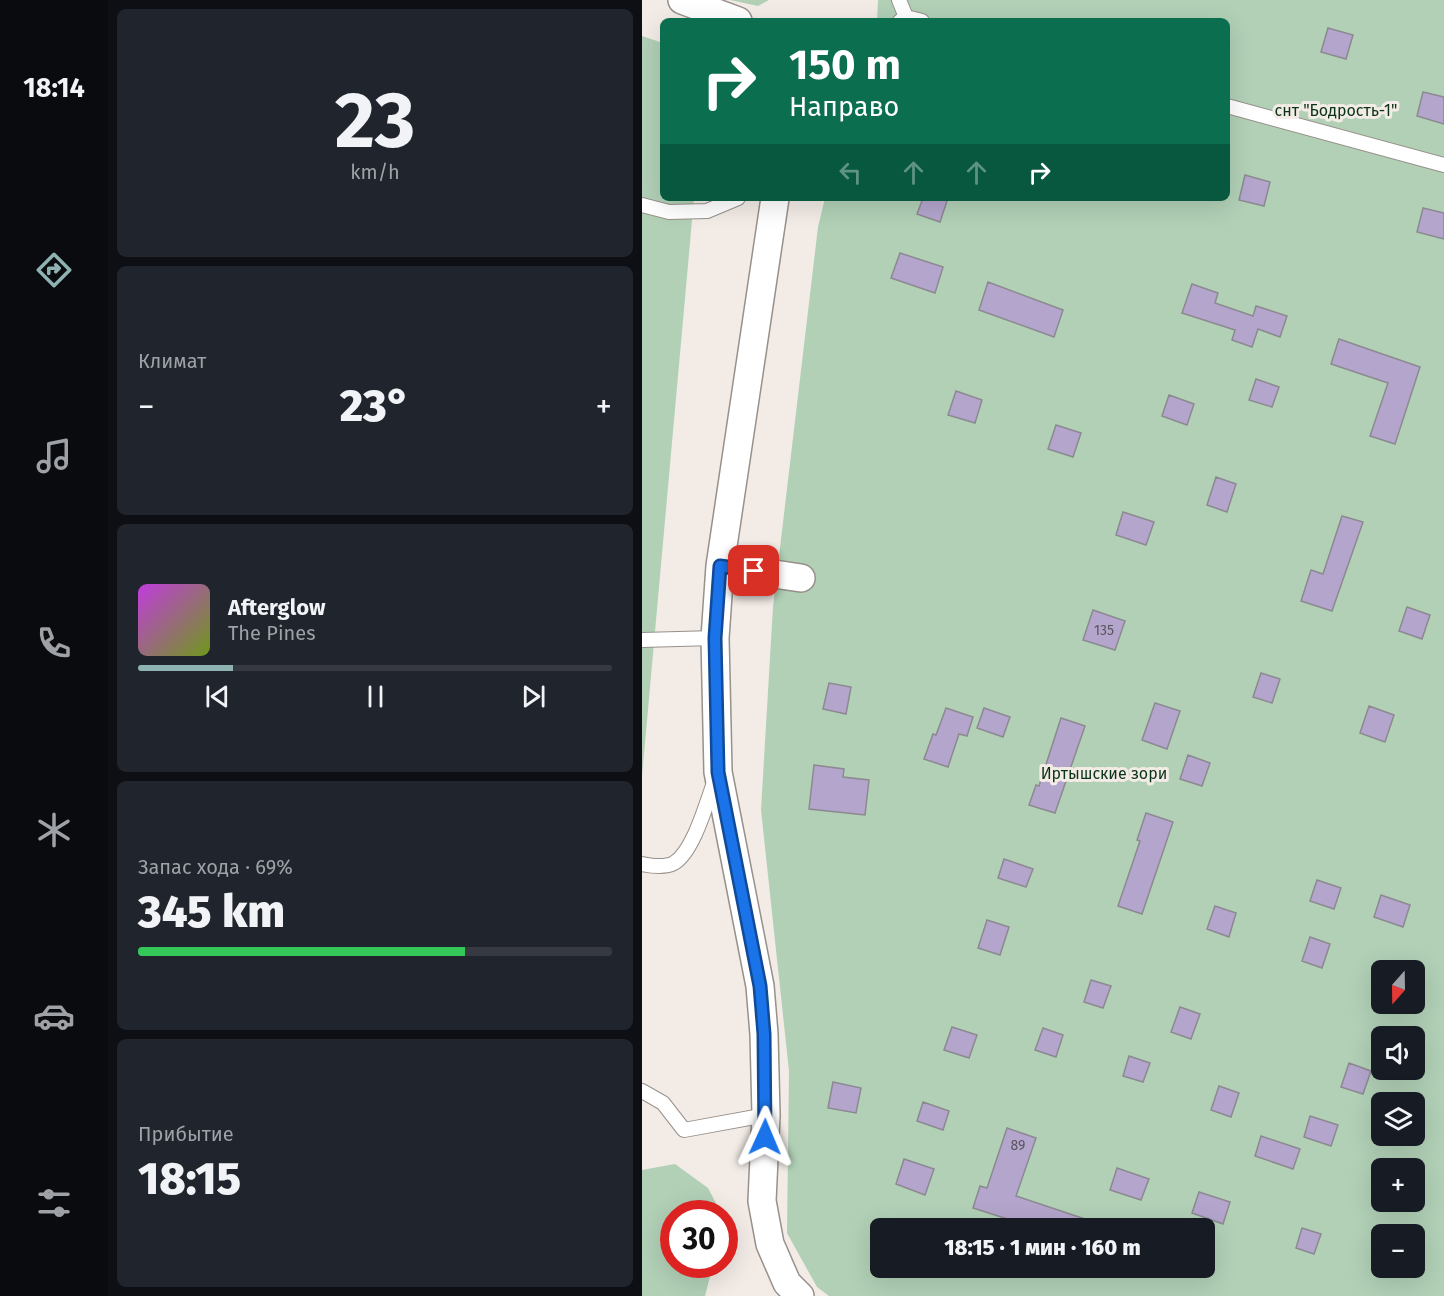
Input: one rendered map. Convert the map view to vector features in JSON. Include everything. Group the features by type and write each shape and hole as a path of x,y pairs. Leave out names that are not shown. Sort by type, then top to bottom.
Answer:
{"street":[{"path":"682,0 730,18"},
{"path":"775,201 720,566 715,638 718,772 760,986 766,1115 762,1201 770,1244 787,1282 800,1296"},
{"path":"720,566 801,578"}],"lane":[{"path":"899,0 903,18"},
{"path":"1230,107 1444,165"},
{"path":"642,205 669,212 707,211 731,201"},
{"path":"642,640 715,638"},
{"path":"642,864 654,867 674,863 688,849 718,772"},
{"path":"642,1091 663,1103 684,1130 766,1115"}],"green space":[{"path":"730,0 769,0 758,6"},
{"name":"Иртышские зори","path":"878,0 1444,0 1444,1296 829,1296 817,1287 787,1233 789,1071 761,810 773,607 818,227 824,201 1230,201 1230,18 877,18"},
{"path":"642,36 660,42 660,201 694,201 642,776"},
{"path":"675,1164 708,1188 714,1200 660,1200 660,1278 710,1278 705,1296 642,1296 642,1170"}],"building":[{"path":"1328,28 1353,35 1346,59 1321,52"},
{"path":"1423,92 1444,97 1444,124 1417,116"},
{"path":"1245,175 1270,182 1264,206 1239,200"},
{"path":"922,201 947,201 940,222 917,214"},
{"path":"1423,208 1444,213 1444,239 1417,232"},
{"path":"900,253 943,267 935,293 891,278"},
{"path":"988,282 1063,310 1054,337 979,310"},
{"path":"1192,284 1218,293 1215,303 1253,316 1256,306 1287,316 1280,337 1258,329 1252,347 1232,340 1235,330 1182,313"},
{"path":"1339,339 1420,367 1395,444 1370,436 1388,383 1331,364"},
{"path":"1256,379 1279,387 1272,407 1249,400"},
{"path":"956,391 982,400 975,423 948,415"},
{"path":"1169,395 1194,404 1187,425 1162,416"},
{"path":"1056,425 1081,433 1073,457 1048,449"},
{"path":"1216,477 1236,484 1227,512 1207,505"},
{"path":"1123,512 1154,522 1146,545 1116,535"},
{"path":"1342,516 1363,522 1332,611 1301,601 1311,570 1323,574"},
{"path":"1407,607 1430,615 1422,639 1399,631"},
{"path":"1093,610 1125,621 1115,650 1083,640"},
{"path":"1261,673 1280,679 1272,703 1253,697"},
{"path":"829,683 851,687 846,714 823,709"},
{"path":"1155,703 1180,711 1167,749 1142,740"},
{"path":"1369,706 1394,715 1385,742 1360,733"},
{"path":"946,708 973,717 967,736 959,734 948,767 924,759"},
{"path":"984,708 1010,717 1003,737 977,728"},
{"path":"1061,718 1085,726 1055,813 1029,805 1036,785 1039,786"},
{"path":"1188,755 1210,763 1202,786 1180,779"},
{"path":"814,765 844,769 843,777 869,780 865,815 809,809"},
{"path":"1146,813 1173,822 1142,914 1118,906 1140,841 1137,840"},
{"path":"1004,859 1033,869 1026,887 998,878"},
{"path":"1317,880 1341,888 1334,909 1310,901"},
{"path":"1381,895 1410,905 1403,927 1374,917"},
{"path":"1215,906 1236,913 1229,937 1207,929"},
{"path":"987,920 1009,927 1000,955 978,948"},
{"path":"1310,937 1330,944 1322,968 1302,961"},
{"path":"1091,980 1111,986 1103,1008 1084,1002"},
{"path":"1180,1007 1200,1014 1191,1039 1171,1032"},
{"path":"952,1027 977,1035 969,1058 944,1050"},
{"path":"1043,1028 1063,1035 1056,1057 1035,1050"},
{"path":"1129,1056 1150,1063 1143,1082 1123,1076"},
{"path":"1349,1063 1371,1071 1363,1094 1341,1087"},
{"path":"833,1082 861,1088 856,1113 828,1108"},
{"path":"1219,1086 1239,1093 1231,1117 1211,1110"},
{"path":"923,1102 949,1111 943,1130 917,1121"},
{"path":"1310,1116 1338,1125 1331,1146 1304,1137"},
{"path":"1007,1128 1036,1138 1016,1196 1082,1218 1004,1218 973,1208 980,1186 987,1188"},
{"path":"1261,1136 1300,1149 1293,1169 1255,1156"},
{"path":"904,1159 934,1169 925,1195 896,1184"},
{"path":"1117,1168 1149,1179 1141,1200 1110,1190"},
{"path":"1199,1192 1230,1202 1223,1224 1215,1221 1215,1218 1206,1218 1192,1213"},
{"path":"1302,1228 1321,1234 1314,1254 1296,1248"}],"route":[{"path":"754,571 720,566 715,638 718,772 760,986 764,1034 765,1137"}],"park label":[{"name":"снт \"Бодрость-1\"","path":"1336,110"}]}
